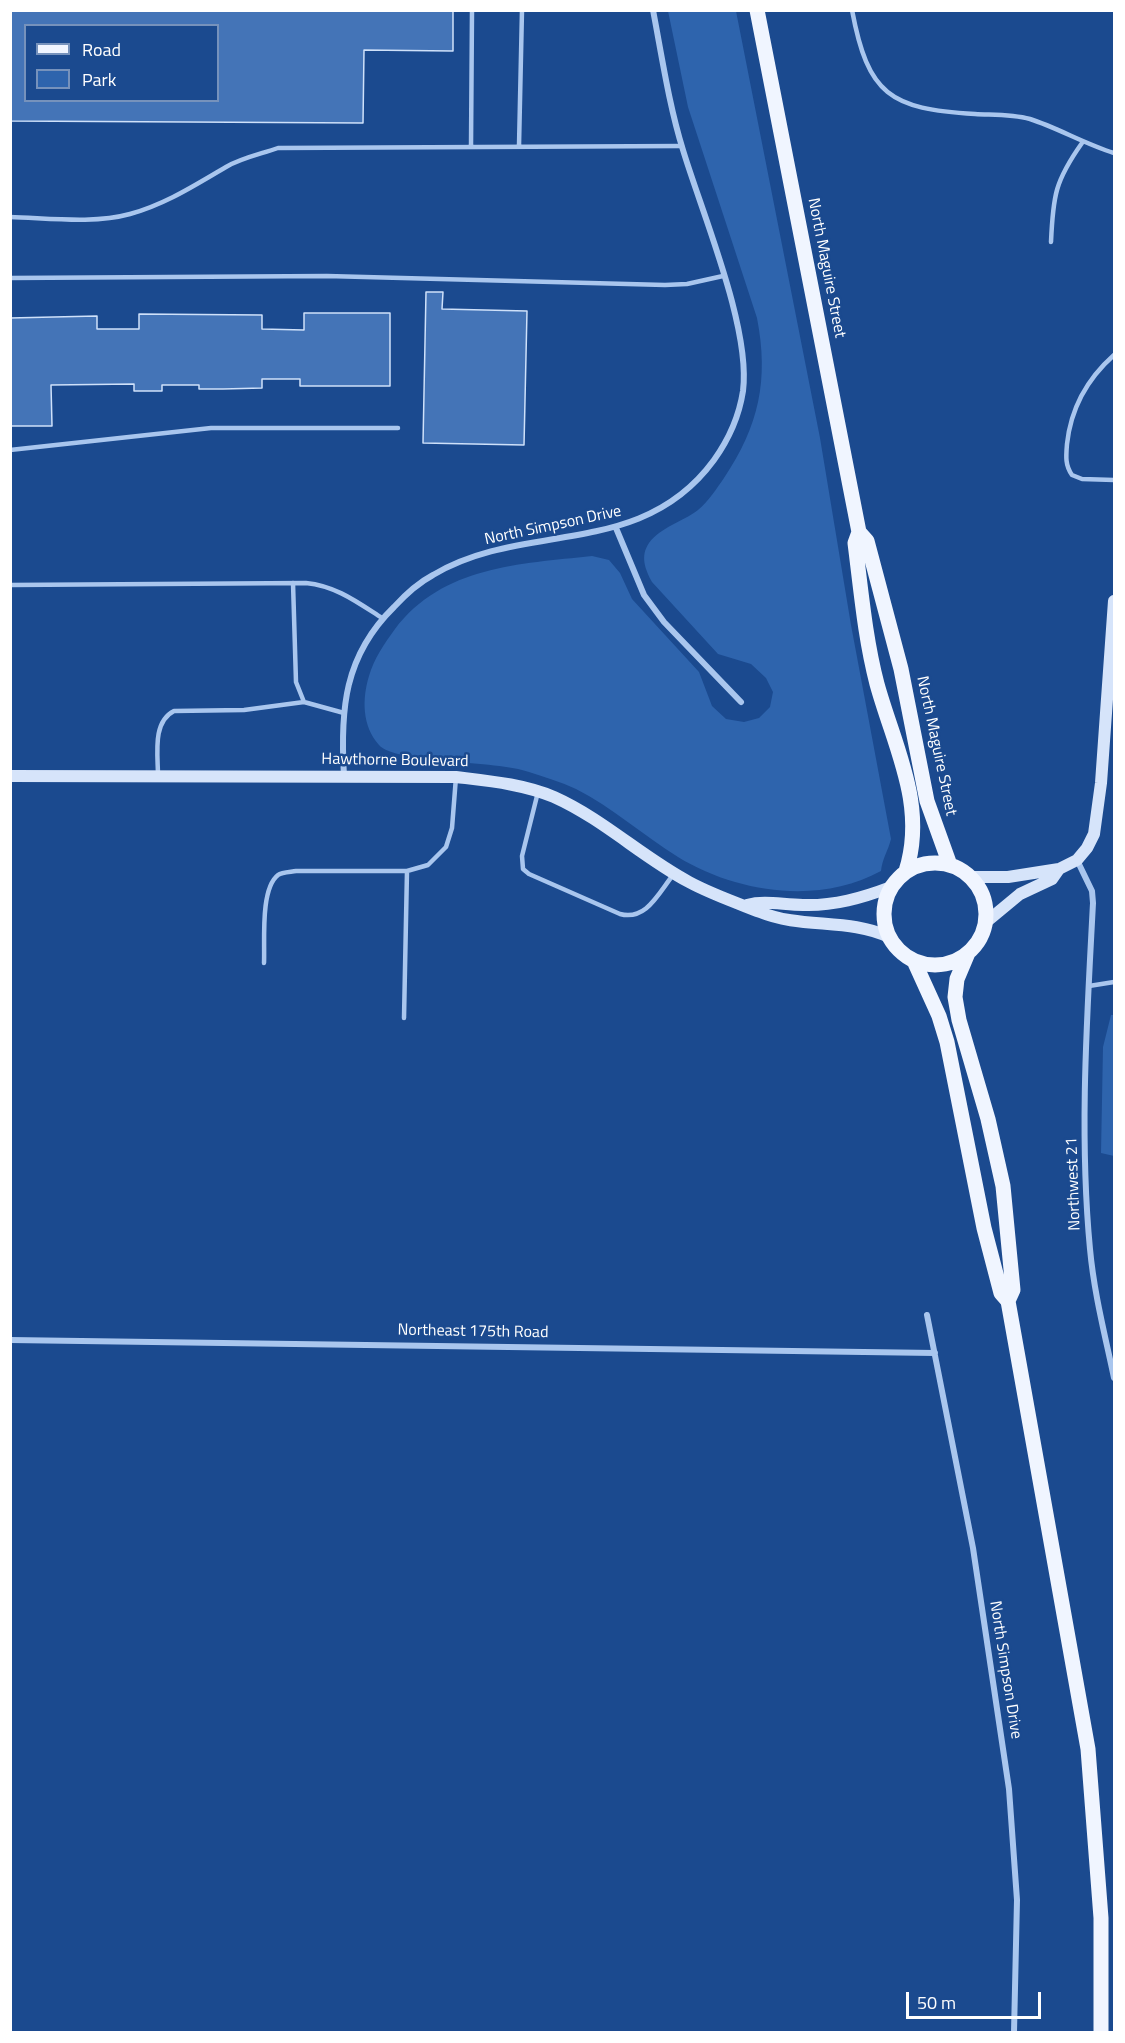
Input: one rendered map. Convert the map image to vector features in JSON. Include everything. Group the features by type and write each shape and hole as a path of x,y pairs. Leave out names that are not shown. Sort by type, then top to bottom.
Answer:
{"main road":[{"name":"North Maguire Street","path":"757,10 859,532 867,541 901,669 927,801 950,865"},
{"name":"North Maguire Street","path":"859,532 855,543 870,651 912,803 914,840 906,871"},
{"path":"968,953 936,964 914,961 904,954 889,937 884,909 891,887 906,871 926,864 950,865 971,877 982,897 985,923 957,979 955,998 958,1020 988,1119 1003,1186 1013,1290 1008,1301"},
{"path":"914,961 939,1016 947,1042 984,1228 1001,1293 1008,1301 1088,1749 1101,1918 1101,2032"}],"street":[{"name":"North Simpson Drive","path":"344,776 342,739 344,713 352,672 361,647 382,618 406,594 433,575 459,562 519,546 616,528 642,518 679,497 704,474 723,447 739,416 743,387 739,331 682,146 653,10"},
{"path":"616,528 644,595 664,622 741,702"},
{"path":"971,877 1008,877 1059,869 1077,860 1087,848 1097,819 1110,726 1114,601"},
{"name":"Hawthorne Boulevard","path":"10,776 456,777 508,783 538,792 588,815 675,873 720,897 779,918 869,930 889,937"},
{"name":"Northwest 21","path":"1077,860 1087,877 1093,903 1085,1101 1090,1249 1100,1320 1114,1373"},
{"path":"985,923 1020,894 1052,879 1059,869"},
{"name":"Hawthorne Boulevard","path":"747,905 760,901 825,904 866,896 891,887"},
{"name":"North Simpson Drive","path":"927,1315 973,1548 1010,1789 1017,1899 1014,2032"},
{"name":"Northeast 175th Road","path":"10,1340 935,1353"}],"lane":[{"path":"471,146 472,10"},
{"path":"519,146 522,10"},
{"path":"852,10 866,65 885,90 900,100 918,107 1030,119 1082,143 1114,153"},
{"path":"1051,242 1053,198 1058,183 1082,143"},
{"path":"10,217 92,218 128,214 161,203 204,182 227,166 278,148 682,146"},
{"path":"10,278 327,276 665,285 687,284 723,276"},
{"path":"1114,355 1096,371 1075,406 1069,428 1066,460 1072,475 1082,479 1114,480"},
{"path":"10,450 211,428 398,428"},
{"path":"10,585 293,583 325,585 382,618"},
{"path":"293,583 296,682 304,702"},
{"path":"158,776 159,727 167,714 174,711 244,710 304,702 344,713"},
{"path":"264,963 266,898 270,884 279,874 296,871 407,871 428,865 446,847 452,828 456,777"},
{"path":"538,792 522,856 523,869 529,874 620,914 633,916 642,913 675,873"},
{"path":"404,1017 407,871"},
{"path":"1089,986 1114,982"}],"green space":[{"path":"668,11 736,11 820,438 851,625 891,839 881,871 857,882 831,888 805,891 778,890 726,879 678,857 602,804 570,786 514,768 425,759 389,751 373,738 365,712 365,694 369,676 383,646 414,608 436,592 459,580 510,566 592,556 609,560 620,573 632,599 699,672 712,706 726,719 744,722 759,718 770,707 773,692 766,678 751,664 718,654 652,582 644,562 646,548 654,537 698,510 709,499 736,459 753,421 758,402 762,362 757,318 688,107"},
{"path":"1111,1015 1114,1015 1114,1156 1101,1153 1103,1047"}],"building":[{"path":"10,10 453,11 453,51 364,50 363,123 10,121"},
{"path":"426,292 443,292 442,309 527,311 524,445 423,443"},
{"path":"304,313 390,313 390,386 300,386 300,379 262,379 262,388 199,389 199,385 162,385 162,391 134,391 134,384 51,385 52,426 10,426 10,318 97,316 97,329 139,329 139,314 262,315 262,329 304,330"}]}
